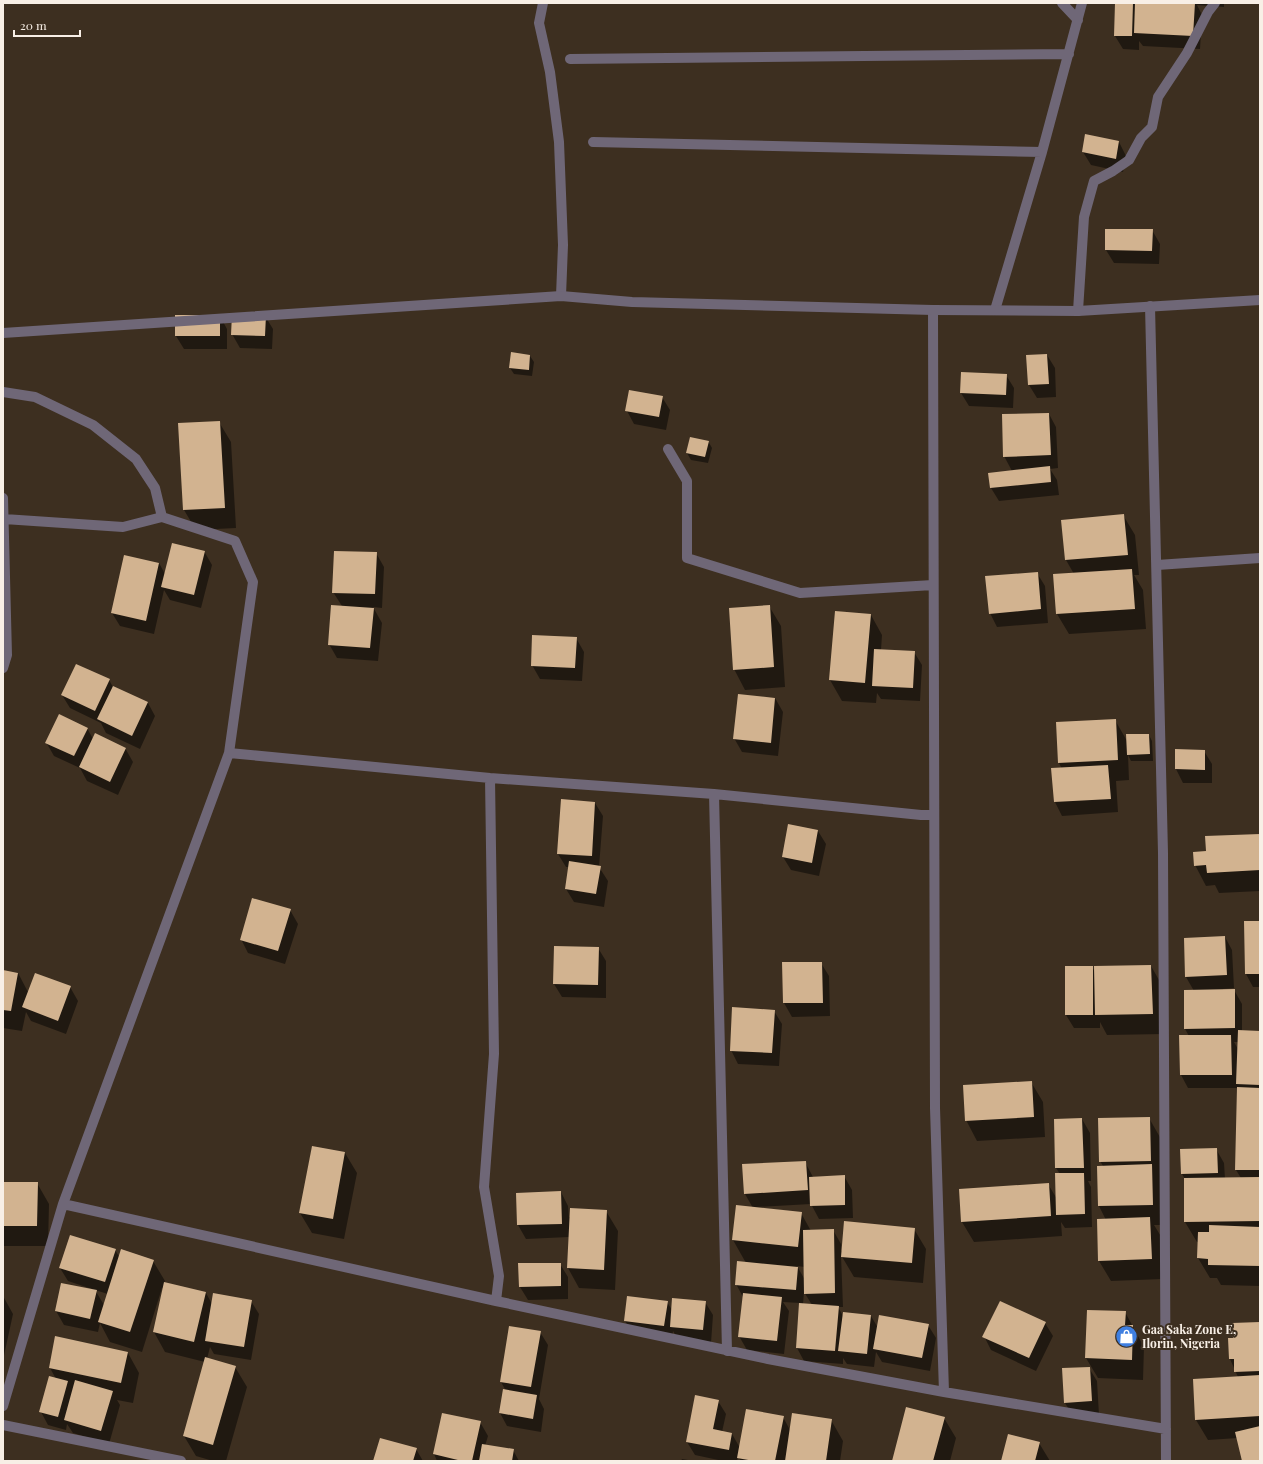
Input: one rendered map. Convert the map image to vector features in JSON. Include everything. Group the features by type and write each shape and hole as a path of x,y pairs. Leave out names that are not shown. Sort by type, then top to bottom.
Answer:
{"street":[{"path":"543,3 540,23 550,72 559,142 563,245 561,296"},
{"path":"1062,3 1078,20"},
{"path":"995,310 1042,152 1082,3"},
{"path":"1078,311 1084,217 1094,181 1113,171 1129,160 1141,138 1152,127 1158,97 1187,53 1208,12 1215,3"},
{"path":"570,59 1069,54"},
{"path":"593,142 1042,152"},
{"path":"3,333 561,296 632,302 932,310 1078,311 1260,300"},
{"path":"1150,306 1163,853 1166,1461"},
{"path":"932,310 935,1108 944,1392"},
{"path":"3,392 35,397 93,425 136,459 156,488 162,517"},
{"path":"668,449 687,481 687,558 800,593 932,585"},
{"path":"3,498 7,655 3,668"},
{"path":"3,1406 63,1204 229,753 253,582 235,541 162,517 123,527 4,519"},
{"path":"1157,565 1260,558"},
{"path":"229,753 490,778 714,794 913,815 934,815"},
{"path":"490,778 494,1054 484,1187 499,1276 496,1301"},
{"path":"714,794 727,1351"},
{"path":"63,1204 727,1351 944,1392 1166,1429"},
{"path":"3,1425 180,1461"}],"building":[{"path":"1115,3 1133,3 1132,36 1114,36"},
{"path":"1135,3 1195,3 1193,36 1134,33"},
{"path":"1085,134 1119,141 1116,159 1082,152"},
{"path":"1105,229 1153,229 1152,251 1105,250"},
{"path":"232,314 266,315 265,336 231,335"},
{"path":"175,315 220,315 220,336 175,336"},
{"path":"511,352 530,355 529,370 509,368"},
{"path":"1047,354 1049,384 1028,385 1026,355"},
{"path":"961,372 1007,374 1006,395 960,393"},
{"path":"629,390 663,396 659,417 625,411"},
{"path":"1049,413 1051,455 1003,457 1002,414"},
{"path":"220,421 225,508 183,510 178,423"},
{"path":"690,437 709,441 705,457 686,453"},
{"path":"1050,466 1051,482 990,488 988,473"},
{"path":"1124,514 1128,555 1065,560 1061,520"},
{"path":"172,543 205,551 194,595 161,587"},
{"path":"334,551 377,552 375,594 332,593"},
{"path":"124,555 159,563 146,621 111,613"},
{"path":"1132,569 1135,609 1056,614 1053,574"},
{"path":"1038,572 1041,609 989,614 985,576"},
{"path":"331,605 374,608 370,648 328,645"},
{"path":"770,605 774,667 733,670 729,608"},
{"path":"835,611 871,614 865,683 829,680"},
{"path":"532,635 577,637 575,668 531,666"},
{"path":"874,649 915,651 913,688 872,686"},
{"path":"76,664 110,679 95,711 61,695"},
{"path":"113,686 148,702 132,736 97,719"},
{"path":"738,694 775,698 771,743 733,739"},
{"path":"59,714 88,728 74,756 45,743"},
{"path":"1116,719 1118,760 1058,763 1056,722"},
{"path":"95,733 126,748 110,782 79,767"},
{"path":"1126,734 1149,734 1150,754 1127,755"},
{"path":"1175,749 1205,750 1205,770 1175,769"},
{"path":"1108,765 1111,799 1054,802 1051,768"},
{"path":"561,799 595,802 592,856 557,854"},
{"path":"788,824 818,830 812,863 782,857"},
{"path":"1260,834 1260,870 1207,873 1206,865 1194,866 1193,852 1206,851 1205,836"},
{"path":"569,861 601,866 596,894 565,889"},
{"path":"252,898 291,909 278,951 240,940"},
{"path":"1244,921 1260,921 1260,974 1245,974"},
{"path":"1225,936 1227,975 1185,977 1184,938"},
{"path":"554,946 599,947 598,985 553,984"},
{"path":"782,962 822,962 823,1003 783,1003"},
{"path":"1151,965 1153,1014 1095,1015 1094,966"},
{"path":"1065,966 1093,966 1093,1015 1065,1015"},
{"path":"3,970 18,973 11,1011 3,1010"},
{"path":"35,973 71,986 58,1021 22,1007"},
{"path":"1235,989 1235,1028 1184,1029 1184,990"},
{"path":"732,1007 775,1010 772,1053 730,1051"},
{"path":"1238,1030 1260,1031 1260,1085 1236,1084"},
{"path":"1179,1035 1231,1035 1232,1075 1180,1075"},
{"path":"1032,1081 1034,1117 965,1121 963,1085"},
{"path":"1237,1087 1260,1088 1260,1170 1235,1170"},
{"path":"1150,1117 1151,1161 1099,1162 1098,1118"},
{"path":"1082,1118 1084,1168 1055,1168 1054,1119"},
{"path":"312,1146 345,1152 333,1219 299,1213"},
{"path":"1217,1148 1218,1173 1181,1174 1180,1149"},
{"path":"806,1161 808,1190 744,1194 742,1164"},
{"path":"1152,1164 1153,1205 1098,1206 1097,1166"},
{"path":"1055,1173 1084,1173 1085,1214 1056,1215"},
{"path":"845,1175 845,1205 810,1206 809,1177"},
{"path":"1260,1177 1260,1221 1184,1222 1184,1178"},
{"path":"3,1182 38,1182 37,1226 3,1226"},
{"path":"1049,1183 1051,1216 961,1222 959,1189"},
{"path":"561,1191 562,1224 517,1225 516,1193"},
{"path":"736,1205 802,1212 798,1247 732,1240"},
{"path":"570,1208 607,1210 604,1270 567,1268"},
{"path":"1150,1217 1152,1259 1098,1261 1097,1219"},
{"path":"844,1221 915,1228 912,1263 841,1257"},
{"path":"1209,1225 1260,1227 1260,1266 1208,1265 1208,1259 1197,1258 1198,1232 1209,1232"},
{"path":"834,1229 835,1293 804,1294 803,1230"},
{"path":"70,1235 116,1249 105,1282 59,1268"},
{"path":"121,1249 154,1260 130,1332 98,1322"},
{"path":"737,1261 798,1267 796,1290 735,1285"},
{"path":"518,1263 561,1263 561,1286 519,1287"},
{"path":"164,1282 206,1292 194,1342 153,1332"},
{"path":"61,1283 97,1290 90,1319 55,1311"},
{"path":"213,1293 252,1300 244,1347 205,1341"},
{"path":"743,1293 782,1297 777,1341 738,1337"},
{"path":"627,1296 668,1301 664,1326 624,1321"},
{"path":"672,1298 706,1301 703,1330 670,1327"},
{"path":"1000,1301 1046,1322 1029,1358 982,1337"},
{"path":"799,1303 839,1306 835,1351 796,1348"},
{"path":"1087,1310 1126,1311 1125,1325 1133,1325 1132,1360 1085,1358"},
{"path":"843,1312 871,1315 867,1354 838,1351"},
{"path":"879,1315 929,1324 922,1358 873,1349"},
{"path":"1260,1322 1260,1371 1234,1372 1234,1359 1229,1359 1228,1338 1233,1338 1232,1323"},
{"path":"509,1326 541,1331 531,1387 500,1382"},
{"path":"55,1336 128,1352 121,1383 49,1368"},
{"path":"205,1357 236,1366 213,1445 183,1436"},
{"path":"1090,1367 1092,1401 1064,1403 1062,1368"},
{"path":"1260,1375 1260,1416 1195,1420 1193,1379"},
{"path":"49,1376 68,1381 58,1417 39,1412"},
{"path":"75,1380 113,1391 101,1431 64,1420"},
{"path":"503,1389 537,1395 533,1419 499,1413"},
{"path":"695,1395 719,1400 713,1429 732,1433 729,1450 686,1442"},
{"path":"906,1407 945,1417 933,1461 892,1461"},
{"path":"746,1409 784,1416 775,1461 754,1461 737,1458"},
{"path":"442,1413 481,1421 472,1461 462,1461 433,1454"},
{"path":"792,1413 832,1419 826,1461 785,1461"},
{"path":"1260,1426 1260,1461 1242,1461 1235,1432"},
{"path":"1008,1434 1040,1442 1035,1461 1001,1461"},
{"path":"380,1438 417,1448 413,1461 373,1461"},
{"path":"482,1444 514,1449 512,1461 479,1461"}],"place":[{"name":"Gaa Saka Zone E, Ilorin, Nigeria","path":"1126,1337"}]}
